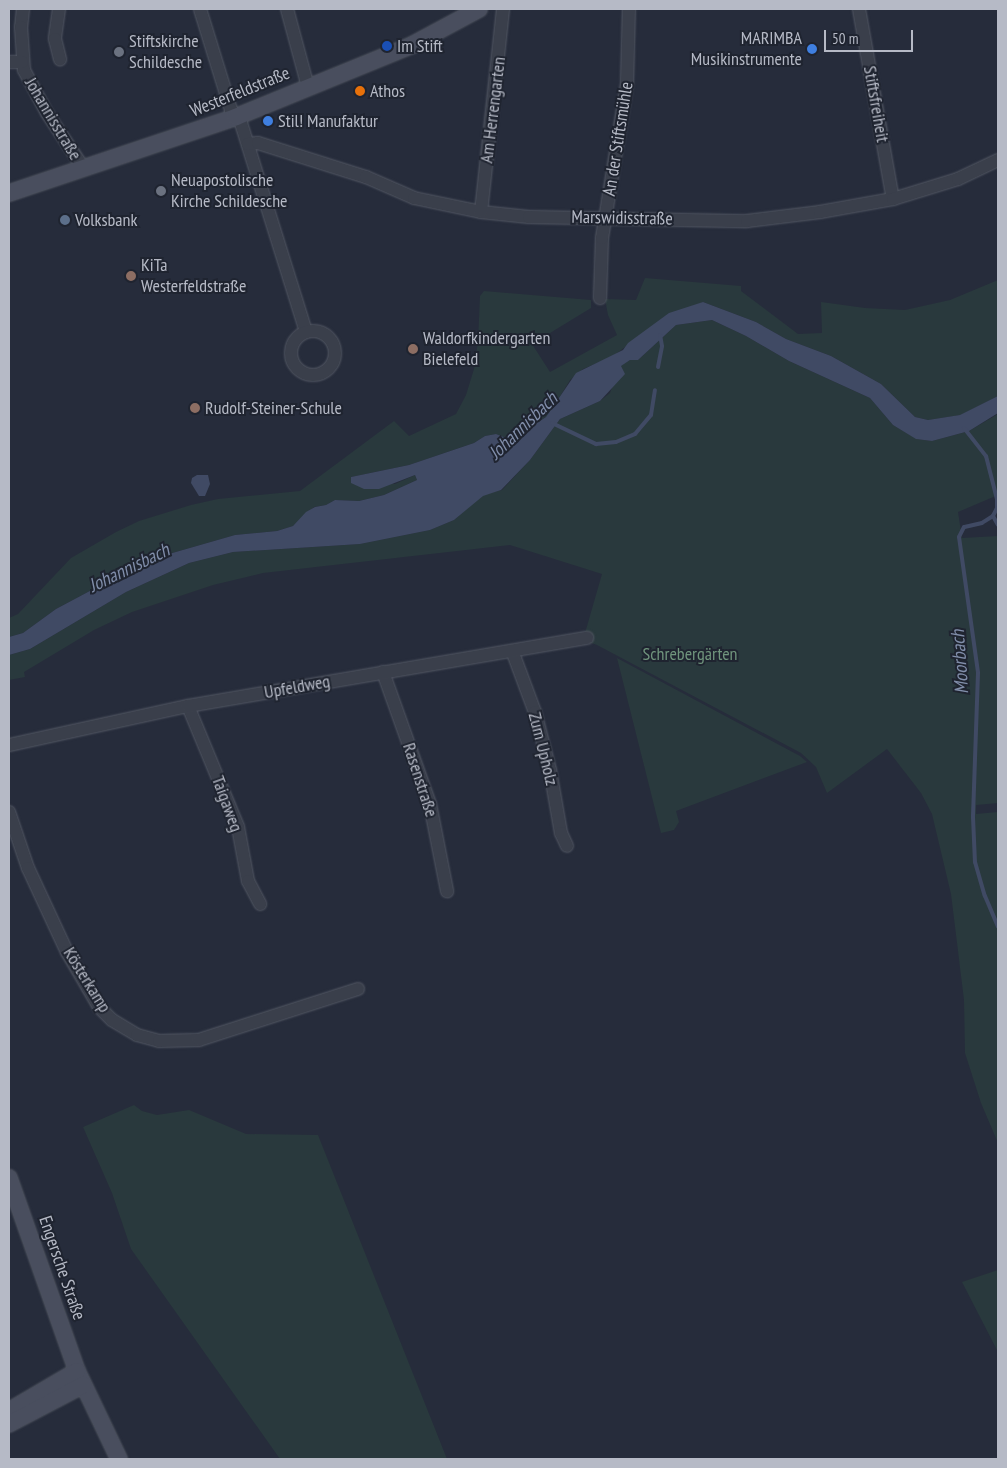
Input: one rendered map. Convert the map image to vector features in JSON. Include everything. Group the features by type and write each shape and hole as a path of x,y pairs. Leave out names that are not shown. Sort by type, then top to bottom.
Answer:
{"main road":[{"name":"Westerfeldstraße","path":"9,193 236,117 412,45 479,9"},
{"name":"Engersche Straße","path":"9,1178 80,1378 119,1459"},
{"path":"9,1412 80,1378"},
{"path":"9,1424 80,1378"}],"street":[{"name":"Johannisstraße","path":"23,9 21,27 22,62 27,78 47,113 84,169"},
{"path":"60,9 55,27 60,59"},
{"path":"200,9 231,110 241,123 248,144 306,332"},
{"path":"287,9 308,86"},
{"name":"Am Herrengarten","path":"481,212 503,9"},
{"name":"An der Stiftsmühle","path":"600,298 605,218 627,83 628,9"},
{"name":"Stiftsfreiheit","path":"859,9 893,199"},
{"path":"9,62 22,62"},
{"name":"Marswidisstraße","path":"248,144 258,144 366,177 414,198 481,212 529,217 747,220 820,212 893,199 958,179 998,160"},
{"name":"Upfeldweg","path":"9,744 188,706 587,638"},
{"name":"Zum Upholz","path":"512,652 535,712 550,770 561,833 567,846"},
{"name":"Rasenstraße","path":"383,672 430,804 447,891"},
{"name":"Taigaweg","path":"188,706 238,827 248,881 260,904"},
{"name":"Kösterkamp","path":"9,812 28,868 67,952 99,1007 112,1020 137,1035 159,1041 199,1040 358,989"}],"green space":[{"path":"645,278 741,286 741,291 798,334 822,333 821,302 865,308 905,310 950,300 998,280 998,396 961,415 928,420 915,417 881,384 831,356 786,339 756,322 703,302 646,331 612,357 583,369 570,380 546,417 510,440 496,434 485,436 474,443 409,465 351,477 395,484 415,475 417,480 384,495 359,501 335,500 326,505 314,507 293,526 277,531 235,535 148,560 56,609 23,633 9,637 9,618 18,614 71,558 116,532 139,521 191,505 218,499 300,491 394,421 409,436 456,414 466,395 474,369 478,342 480,296 484,291 591,300 591,308 532,344 550,372 617,335 608,315 605,299 636,300"},
{"name":"Schrebergärten","path":"712,320 746,336 789,361 870,398 893,425 917,439 932,441 969,431 998,414 998,495 958,512 962,538 998,536 998,803 976,805 976,814 998,812 998,1143 981,1103 965,1053 964,1000 951,894 932,814 921,793 887,749 827,793 816,767 801,753 597,645 583,640 602,574 510,545 263,573 213,585 132,612 94,630 24,672 25,677 9,680 9,655 30,649 126,592 189,563 233,552 360,544 430,530 454,520 483,495 502,490 530,460 560,419 600,401 610,393 620,366 630,360 638,360 676,325"},
{"path":"617,658 800,756 807,762 676,811 679,822 674,830 661,833"},
{"path":"134,1105 142,1111 157,1115 189,1110 246,1134 318,1135 447,1459 280,1459 131,1249 112,1193 83,1127"},
{"path":"998,1270 998,1352 962,1282"}],"water":[{"path":"703,302 756,322 786,339 831,356 881,384 915,417 928,420 960,415 998,396 998,413 969,431 932,441 916,439 893,425 870,398 789,361 746,336 712,320 676,325 638,360 630,360 621,366 625,374 600,401 560,419 530,460 501,490 483,496 454,520 430,530 360,544 233,552 189,563 126,592 30,649 9,655 9,637 23,633 56,609 148,560 235,535 277,531 293,526 306,512 315,507 326,505 335,500 359,501 384,495 417,480 415,475 379,489 364,489 351,483 351,477 409,465 474,443 485,436 496,434 511,440 546,417 576,373 623,350 628,343 669,313"},
{"path":"197,475 208,475 210,484 205,496 199,496 191,483 192,478"}],"waterway":[{"path":"658,367 662,346 660,335"},
{"name":"Johannisbach","path":"552,423 596,444 616,442 635,434 651,415 655,390"},
{"name":"Moorbach","path":"964,428 986,456 997,499 997,508 993,516 982,523 964,527 959,537 978,673 973,817 975,862 985,896 998,926"},
{"path":"993,516 998,525"}],"place":[{"name":"Im Stift","path":"387,46"},
{"name":"MARIMBA Musikinstrumente","path":"812,49"},
{"name":"Stiftskirche Schildesche","path":"119,52"},
{"name":"Athos","path":"360,91"},
{"name":"Stil! Manufaktur","path":"268,121"},
{"name":"Neuapostolische Kirche Schildesche","path":"161,191"},
{"name":"Volksbank","path":"65,220"},
{"name":"KiTa Westerfeldstraße","path":"131,276"},
{"name":"Waldorfkindergarten Bielefeld","path":"413,349"},
{"name":"Rudolf-Steiner-Schule","path":"195,408"}]}
